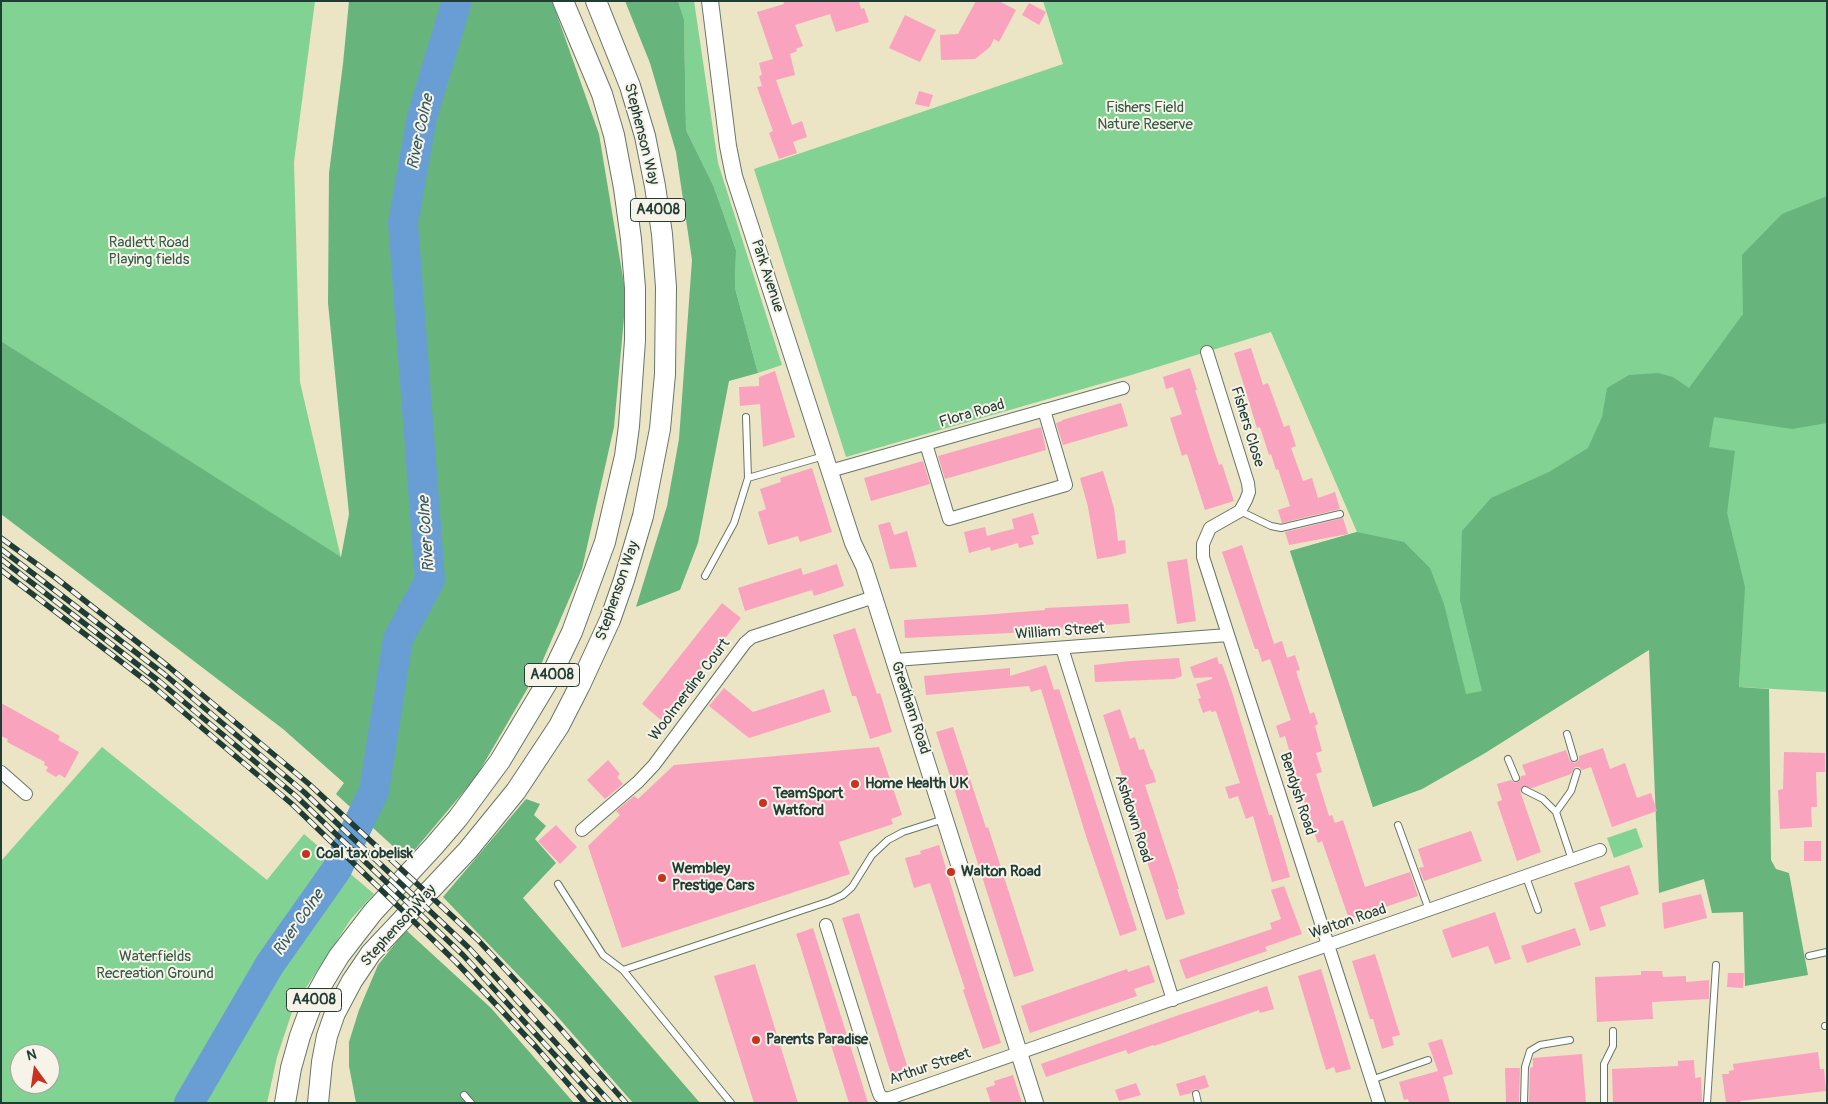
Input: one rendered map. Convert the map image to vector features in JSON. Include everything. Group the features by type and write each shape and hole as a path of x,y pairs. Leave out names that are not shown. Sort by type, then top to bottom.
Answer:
{"main road":[{"name":"Stephenson Way","path":"285,1103 291,1068 300,1036 313,1001 324,979 373,912 446,832 500,761 551,676 572,632 607,534 625,456 633,389 635,288 631,238 614,136 604,102 563,1"},
{"name":"Stephenson Way","path":"320,1099 327,1036 335,1014 352,981 371,953 468,850 516,790 559,726 580,686 610,620 643,516 660,428 665,374 666,287 663,251 655,186 644,136 630,86 596,1"}],"street":[{"name":"Park Avenue","path":"710,1 728,146 734,176 853,543"},
{"name":"Fishers Close","path":"1207,352 1248,483 1249,492 1240,511"},
{"name":"Flora Road","path":"828,464 926,444 1123,388"},
{"path":"926,444 949,519 958,517 1066,485 1044,410"},
{"name":"Bendysh Road","path":"1240,511 1210,528 1203,544 1203,557 1379,1103"},
{"name":"Greatham Road","path":"853,543 864,566 1035,1103"},
{"name":"Woolmerdine Court","path":"582,830 638,782 654,765 745,643 752,637 874,597"},
{"name":"William Street","path":"894,660 1228,635"},
{"name":"Ashdown Road","path":"1062,648 1173,1000"},
{"path":"1,772 26,794"},
{"name":"Walton Road","path":"1020,1053 1600,850"},
{"name":"Arthur Street","path":"826,925 878,1091 880,1096 887,1101 1020,1053"}],"lane":[{"path":"705,576 734,523 748,478 746,417"},
{"path":"748,478 828,464"},
{"path":"1240,511 1271,526 1281,528 1340,514"},
{"path":"1567,734 1574,758"},
{"path":"1508,759 1516,778"},
{"path":"1556,812 1570,791 1578,772"},
{"path":"1525,790 1543,799 1556,812 1572,860"},
{"path":"623,970 843,895 852,886 872,855 888,840 903,832 946,819"},
{"path":"1398,824 1429,911"},
{"path":"1526,877 1538,910"},
{"path":"558,884 602,954 623,970 731,1103"},
{"path":"1809,956 1827,952"},
{"path":"1707,1103 1716,965"},
{"path":"1604,1103 1604,1064 1613,1046 1612,1031"},
{"path":"1524,1103 1525,1067 1530,1051 1540,1045 1570,1040"},
{"path":"1372,1080 1428,1060"},
{"path":"464,1094 471,1103"},
{"path":"1196,1094 1198,1103"}],"green space":[{"name":"Radlett Road Playing fields","path":"1,1 315,1 294,162 300,382 341,558 1,341"},
{"path":"349,1 552,1 599,134 626,296 614,427 582,569 540,667 476,777 407,859 336,794 344,783 283,729 1,514 1,341 341,557 349,514 328,303 329,173"},
{"path":"625,1 678,1 684,19 686,130 714,187 736,250 735,288 758,373 729,381 698,543 680,590 636,607 667,506 679,439 692,260 676,152 650,63"},
{"path":"678,1 694,1 718,163 782,365 758,373 735,288 736,250 714,187 686,130 684,19"},
{"name":"Fishers Field Nature Reserve","path":"1043,1 1827,1 1827,692 1739,687 1744,587 1485,753 1422,789 1373,807 1290,551 1357,532 1271,332 1128,376 846,457 754,169 1063,64"},
{"path":"1827,196 1827,423 1792,429 1714,417 1709,447 1735,451 1727,513 1745,587 1739,687 1769,689 1771,860 1776,869 1789,873 1808,975 1745,986 1743,912 1712,913 1704,879 1659,893 1649,650 1485,753 1422,789 1373,807 1290,551 1357,532 1404,542 1430,568 1444,604 1466,694 1482,691 1460,600 1462,531 1491,498 1549,472 1588,448 1602,417 1607,388 1629,375 1658,373 1673,377 1689,388 1743,314 1742,255 1782,214"},
{"name":"Waterfields Recreation Ground","path":"102,747 267,880 304,834 374,894 351,919 294,1006 277,1057 267,1103 1,1103 1,861"},
{"path":"526,799 540,804 534,815 546,826 535,839 556,863 523,898 700,1103 633,1103 550,1008 443,897"},
{"path":"1636,828 1643,847 1614,858 1607,838"},
{"path":"406,930 491,1008 574,1103 356,1103 349,1066 349,1042 359,1010 378,965"}],"building":[{"path":"783,1 859,1 861,9 864,8 869,22 836,32 830,14 795,25 803,46 790,54 795,75 776,80 792,125 802,121 807,137 793,142 797,153 779,159 769,133 773,131 757,87 762,86 759,76 762,75 759,63 773,59 757,12 784,4"},
{"path":"976,1 999,1 1016,10 999,42 994,39 990,47 975,59 941,60 940,35 958,34"},
{"path":"1029,3 1046,12 1039,25 1022,15"},
{"path":"905,15 936,30 920,62 889,48"},
{"path":"919,91 933,95 929,107 915,104"},
{"path":"1251,348 1263,385 1268,383 1284,427 1289,425 1296,446 1291,448 1303,481 1312,478 1318,498 1335,492 1340,509 1282,523 1278,510 1290,506 1278,469 1276,470 1271,454 1269,455 1260,427 1257,428 1234,353"},
{"path":"1190,368 1211,441 1219,465 1222,464 1234,501 1205,510 1187,454 1182,456 1170,418 1182,414 1173,387 1166,389 1163,377"},
{"path":"775,371 795,437 763,447 760,404 740,406 739,387 759,386 759,377"},
{"path":"1121,403 1128,426 1063,445 1056,423"},
{"path":"1041,427 1046,450 945,479 938,456"},
{"path":"923,461 930,484 871,501 864,478"},
{"path":"812,468 832,532 800,542 798,536 768,545 758,512 766,509 760,489 781,482 780,478"},
{"path":"1103,471 1114,508 1118,541 1125,540 1126,553 1097,559 1088,507 1080,478"},
{"path":"1033,513 1039,534 1031,536 1034,544 1019,548 1018,543 991,551 990,547 969,553 964,532 985,527 987,536 1014,529 1012,519"},
{"path":"1343,518 1348,534 1289,545 1285,532"},
{"path":"890,522 894,535 907,531 917,567 890,569 878,525"},
{"path":"1242,545 1274,644 1282,641 1287,658 1295,655 1300,670 1296,671 1310,714 1314,712 1318,724 1315,726 1322,751 1316,753 1322,772 1316,774 1329,816 1332,815 1335,823 1343,820 1365,887 1410,872 1418,896 1349,919 1322,841 1318,843 1310,821 1285,736 1280,738 1276,726 1291,720 1270,659 1262,662 1258,649 1255,649 1222,552"},
{"path":"1187,559 1196,621 1177,624 1167,562"},
{"path":"837,564 844,586 814,596 812,590 745,611 738,588 801,568 803,575"},
{"path":"722,603 741,618 661,720 642,704"},
{"path":"1128,604 1130,623 1010,633 905,638 904,620 1045,610 1045,608"},
{"path":"855,628 877,694 880,693 892,732 870,739 856,696 852,696 833,635"},
{"path":"1217,657 1219,664 1222,664 1232,692 1290,877 1272,882 1253,816 1246,819 1238,796 1229,799 1225,787 1240,783 1216,711 1211,712 1211,710 1203,713 1198,699 1201,698 1196,684 1212,679 1212,677 1194,678 1190,667"},
{"path":"1179,658 1182,676 1174,679 1095,682 1094,665"},
{"path":"1046,665 1054,690 1059,689 1137,930 1120,936 1086,836 1041,689 1031,692 1029,686 926,695 924,676 1010,668 1010,676"},
{"path":"724,688 753,712 824,689 831,712 749,738 709,706"},
{"path":"1,703 60,736 58,740 79,752 65,778 59,774 56,777 46,771 48,767 44,765 45,762 7,742 8,739 1,736"},
{"path":"1120,709 1130,739 1135,737 1139,750 1144,749 1152,769 1156,782 1145,785 1179,889 1177,889 1185,914 1166,920 1125,794 1120,776 1122,775 1103,715"},
{"path":"953,727 986,828 988,827 1034,971 1014,977 936,732"},
{"path":"879,747 902,815 891,819 893,824 839,842 850,874 622,948 588,846 620,815 616,811 634,796 638,799 674,765"},
{"path":"1603,748 1610,769 1625,763 1637,798 1651,793 1657,811 1612,827 1591,767 1582,770 1579,767 1575,767 1571,774 1532,788 1523,786 1520,791 1541,852 1517,861 1497,802 1502,800 1497,784 1511,780 1515,783 1520,781 1521,776 1526,775 1522,765 1566,750 1570,761 1575,763 1579,760 1579,756"},
{"path":"1784,752 1825,753 1825,772 1816,772 1817,807 1811,807 1812,827 1780,829 1778,790 1783,789"},
{"path":"608,760 620,774 617,777 623,784 605,799 587,780"},
{"path":"556,825 577,847 560,864 538,841"},
{"path":"1471,831 1482,861 1424,881 1419,868 1424,867 1418,849"},
{"path":"1804,841 1821,841 1821,861 1804,861"},
{"path":"939,845 1001,1043 983,1049 930,883 914,888 905,858 921,854 920,851"},
{"path":"1629,865 1639,894 1600,907 1606,926 1590,931 1574,883"},
{"path":"1284,886 1302,934 1265,947 1267,951 1186,979 1179,960 1272,929 1270,923 1281,919 1271,890"},
{"path":"1701,894 1707,918 1664,929 1662,903"},
{"path":"1495,912 1511,959 1495,964 1488,946 1452,958 1442,930"},
{"path":"859,913 910,1075 893,1080 842,918"},
{"path":"813,928 868,1103 849,1103 796,934"},
{"path":"1575,928 1581,945 1527,963 1521,946"},
{"path":"1375,954 1400,1035 1392,1037 1394,1045 1382,1049 1373,1019 1370,1019 1352,961"},
{"name":"Parents Paradise","path":"755,964 798,1103 754,1103 714,976"},
{"path":"1149,965 1155,982 1134,989 1137,996 1030,1033 1021,1006 1127,969 1128,972"},
{"path":"1321,969 1351,1069 1336,1073 1334,1067 1326,1070 1298,976"},
{"path":"1641,971 1662,971 1663,977 1686,976 1686,982 1709,980 1709,999 1652,1002 1653,1019 1597,1022 1595,977 1641,975"},
{"path":"1728,973 1744,973 1743,988 1727,987"},
{"path":"1267,986 1274,1009 1260,1013 1259,1010 1154,1046 1128,1054 1126,1050 1046,1077 1041,1064 1176,1016"},
{"path":"1442,1039 1453,1074 1443,1077 1450,1103 1409,1103 1408,1099 1404,1100 1399,1082 1438,1071 1428,1043"},
{"path":"1818,1052 1820,1069 1824,1069 1826,1091 1740,1101 1741,1103 1726,1103 1722,1074 1729,1074 1729,1071 1734,1070 1733,1064"},
{"path":"1582,1054 1586,1103 1529,1103 1530,1068 1533,1067 1533,1058"},
{"path":"1694,1060 1695,1078 1701,1077 1702,1103 1613,1103 1612,1069 1678,1066 1678,1061"},
{"path":"1505,1068 1520,1068 1519,1103 1506,1103"},
{"path":"1013,1075 1022,1103 991,1103 986,1088 995,1085 994,1081"},
{"path":"1205,1075 1209,1087 1199,1090 1194,1089 1191,1093 1180,1096 1176,1084"},
{"path":"1136,1083 1141,1095 1119,1101 1115,1090"}],"waterway":[{"name":"River Colne","path":"189,1103 270,964 337,869 374,791 398,639 430,580 403,223 422,117 457,1"}],"railway":[{"path":"1,538 56,578 169,667 309,784 478,940 626,1103"},
{"path":"1,549 164,674 304,792 470,949 611,1103"},
{"path":"1,559 159,681 297,797 463,955 599,1103"},
{"path":"1,570 149,683 292,804 456,962 536,1047 585,1103"}],"place":[{"name":"Home Health UK","path":"855,784"},
{"name":"TeamSport Watford","path":"763,803"},
{"name":"Coal tax obelisk","path":"306,854"},
{"name":"Walton Road","path":"951,872"},
{"name":"Wembley Prestige Cars","path":"662,878"},
{"name":"Parents Paradise","path":"756,1040"}]}
